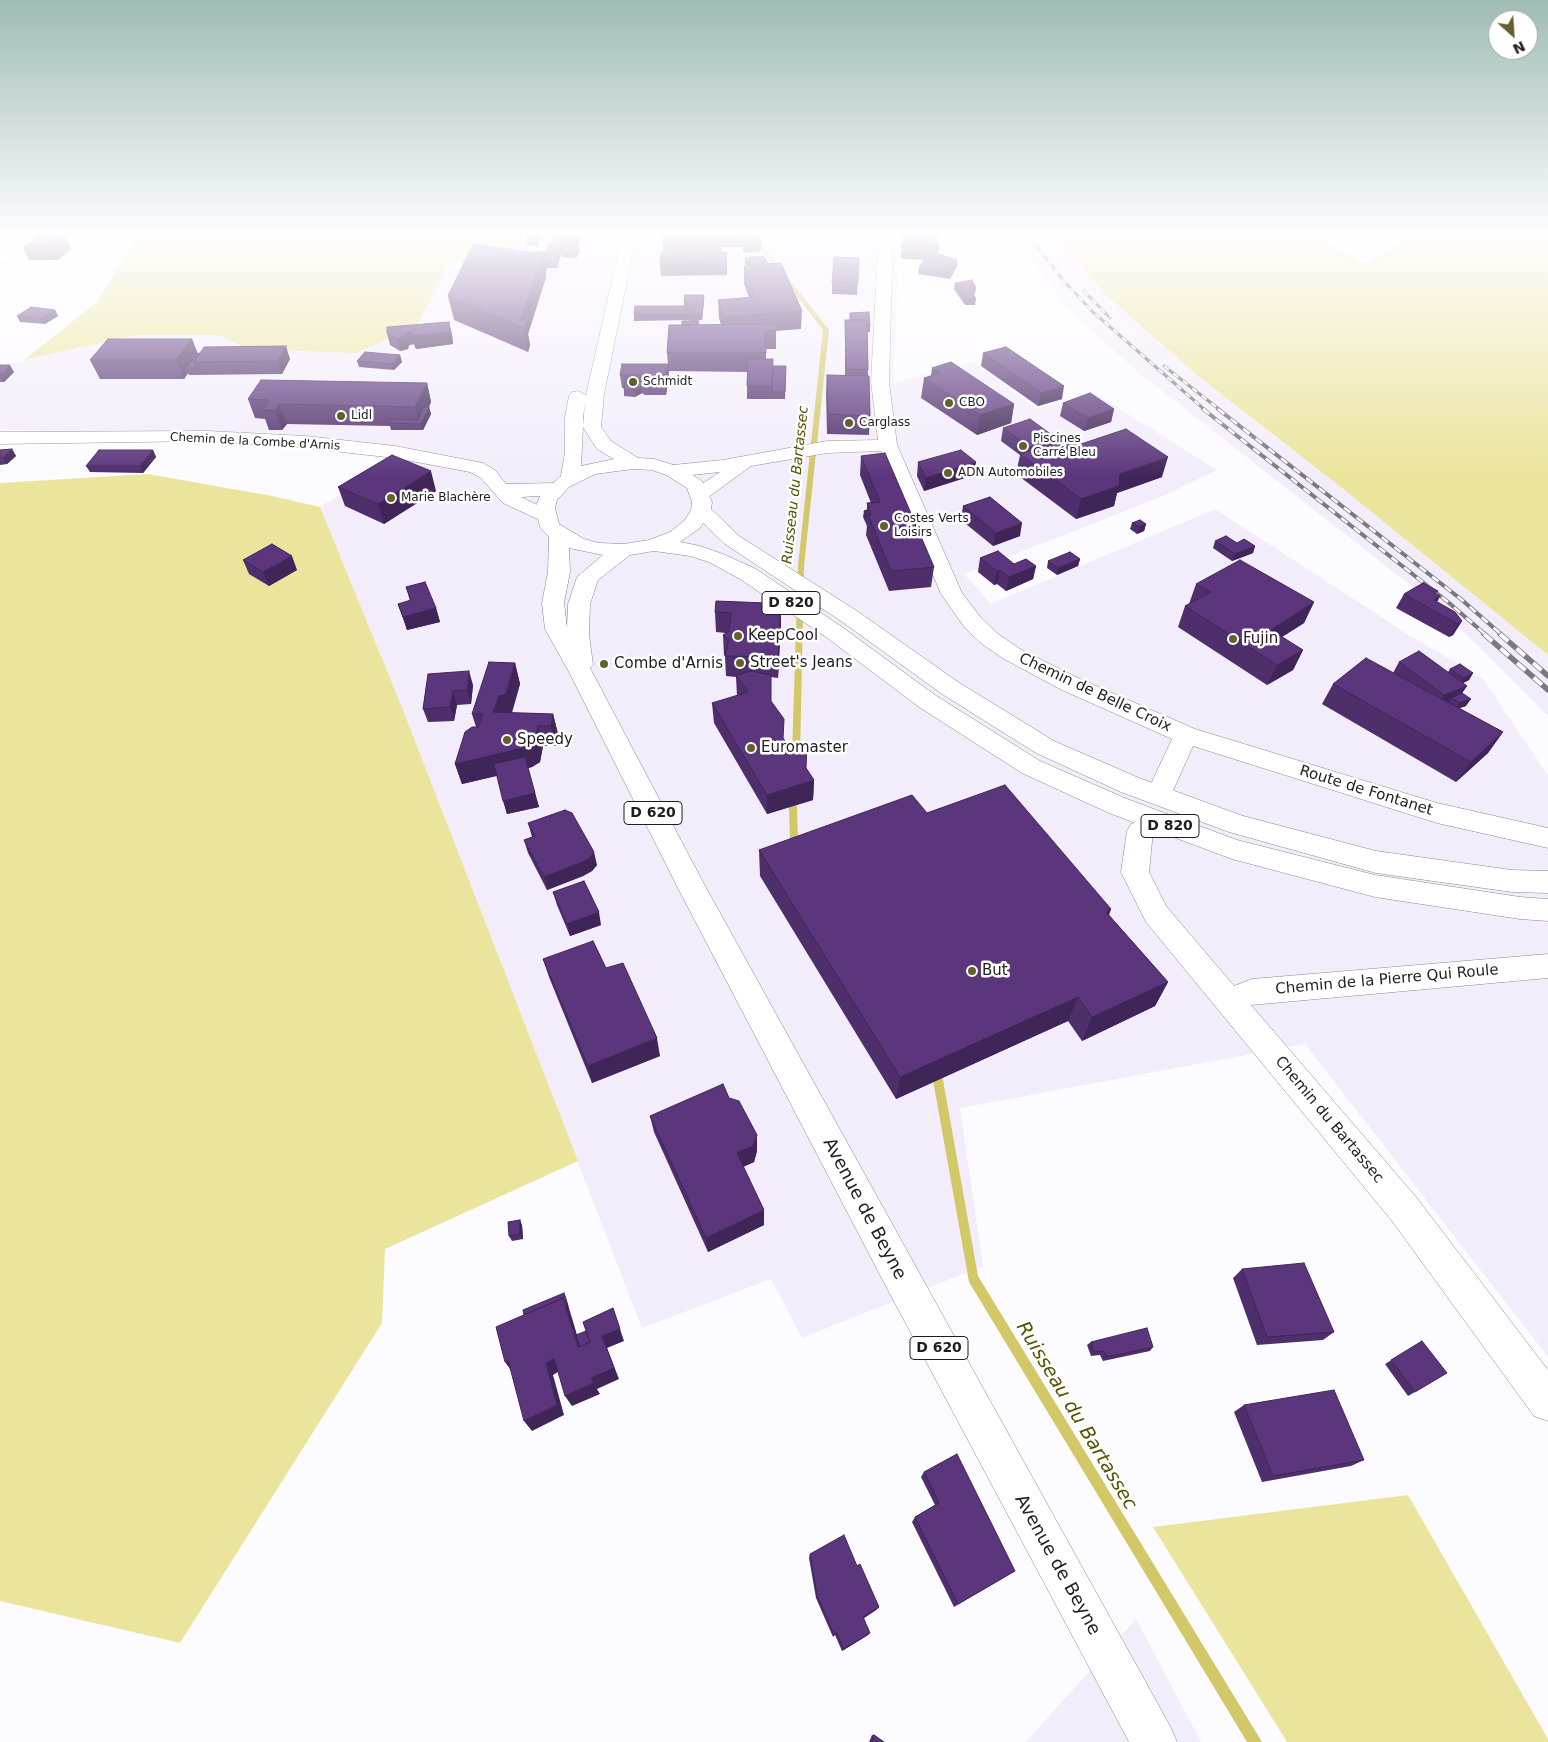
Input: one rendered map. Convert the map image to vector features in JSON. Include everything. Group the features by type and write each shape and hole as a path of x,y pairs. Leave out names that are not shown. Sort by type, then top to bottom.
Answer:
{"main road":[{"path":"592,334 597,313"},
{"path":"612,313 595,394 592,427 604,445 633,463"},
{"name":"Chemin de Belle Croix","path":"883,313 880,382 888,445 952,594 973,623 990,639 1012,654 1070,684 1186,735"},
{"path":"581,380 574,417 574,452 562,484 545,508 550,527 559,535 577,544 599,550 624,550 654,545 677,536 693,524 701,502 749,461"},
{"name":"Chemin de la Combe d'Arnis","path":"0,438 207,436 316,443 395,452 476,467 488,474 510,499 546,517"},
{"path":"673,471 749,461 798,450 888,445"},
{"path":"500,488 519,491 562,484 589,470 610,465 633,463 654,465 673,471 695,485 701,502"},
{"name":"D 820","path":"701,502 732,540 770,563 842,624 927,701 1031,767 1118,806 1232,850 1375,886 1520,908 1548,910"},
{"name":"Avenue de Beyne","path":"559,535 558,572 553,603 556,629 581,672 694,892 1154,1742"},
{"name":"D 820","path":"654,545 694,550 716,558 748,574 842,624 1045,747 1130,785 1238,825 1376,862 1512,881 1548,882"},
{"name":"Avenue de Beyne","path":"581,672 578,634 579,604 588,577 624,550"},
{"path":"1163,786 1186,735"},
{"name":"Route de Fontanet","path":"1186,735 1437,813 1548,838"},
{"name":"Chemin du Bartassec","path":"1140,831 1135,872 1156,914 1404,1209 1548,1402"},
{"name":"Chemin de la Pierre Qui Roule","path":"1228,1001 1252,992 1548,966"}],"shaded area":[{"path":"83,313 423,313 417,325 357,353 248,349 218,335 136,335 24,360"},
{"path":"423,313 896,313 893,383 972,362 1037,409 1095,393 1217,470 1168,494 964,574 991,604 1215,509 1409,635 1483,679 1548,775 1548,1357 1305,1044 960,1108 983,1266 802,1338 771,1279 642,1328 401,705 320,507 401,457 223,441 0,429 0,366 136,335 218,335 248,349 417,325"},
{"path":"1074,313 1127,313 1198,376 1337,484 1548,655 1548,716 1442,610 1133,368"},
{"path":"1127,313 1548,313 1548,655 1337,484 1198,376"},
{"path":"148,474 272,496 320,507 401,705 578,1161 385,1249 382,1323 180,1643 0,1601 0,483"},
{"path":"1408,1495 1548,1742 1287,1742 1153,1527"},
{"path":"1136,1619 1201,1742 1026,1742"}],"building":[{"path":"21,313 50,313 42,318 17,316"},
{"path":"489,313 522,313 520,320 526,320 524,328"},
{"path":"634,313 702,313 702,314"},
{"path":"723,313 772,313 724,317"},
{"path":"850,313 869,313 870,326 867,326 867,320 850,320"},
{"path":"691,317 699,317 698,325 682,325 682,321 690,321"},
{"path":"845,320 867,320 868,370 846,369"},
{"path":"449,322 450,332 412,336 411,332 406,332 405,336 396,339 387,333 387,327"},
{"path":"776,324 776,331 765,331 766,353 667,353 669,325"},
{"path":"108,339 192,339 176,360 90,360"},
{"path":"286,346 277,361 194,362 204,347"},
{"path":"1006,347 1064,386 1041,393 983,353"},
{"path":"365,352 400,355 392,364 357,361"},
{"path":"199,353 194,362 196,368 186,368"},
{"path":"748,359 773,359 772,386 747,386"},
{"path":"951,362 1014,404 980,415 924,378 940,373 932,368"},
{"path":"622,364 668,364 665,382 640,381 641,375 620,375"},
{"path":"0,365 10,365 0,376"},
{"path":"773,366 786,366 785,392 772,392"},
{"path":"827,375 869,376 870,416 828,414"},
{"path":"261,380 427,383 415,407 279,404 275,411 262,410 269,400 248,399"},
{"path":"625,382 641,382 641,387 635,390 624,390"},
{"path":"1090,393 1114,409 1088,418 1063,403"},
{"path":"424,407 429,407 421,424 389,423 390,419 418,420"},
{"path":"1030,419 1056,438 1030,447 1003,428"},
{"path":"1126,429 1168,457 1120,474 1119,486 1081,499 1020,454 1057,442 1078,445"},
{"path":"12,449 3,458 0,458 0,450"},
{"path":"99,450 153,450 140,466 86,466"},
{"path":"961,450 976,462 926,478 918,462"},
{"path":"885,453 934,567 891,571 868,515 871,515 867,503 880,502 861,456"},
{"path":"392,455 431,471 378,504 338,487"},
{"path":"990,497 1022,523 996,533 963,506"},
{"path":"1140,520 1146,524 1139,527 1132,523"},
{"path":"1226,536 1237,543 1244,539 1255,546 1235,554 1215,541"},
{"path":"272,544 292,556 263,572 243,560"},
{"path":"998,551 1014,564 1026,559 1036,566 1009,577 1000,570 997,571 980,558"},
{"path":"1070,552 1080,559 1058,568 1048,561"},
{"path":"1240,560 1314,602 1271,630 1303,650 1277,665 1185,606 1211,592 1196,584"},
{"path":"425,582 436,608 403,617 398,604 411,600 406,587"},
{"path":"1423,583 1438,591 1434,593 1440,596 1434,600 1455,612 1462,621 1458,624 1404,594"},
{"path":"767,597 774,597 774,601 781,601 778,657 725,656 729,639 723,635 729,631 731,613 715,612 716,601 766,603"},
{"path":"1419,651 1467,686 1444,695 1399,662"},
{"path":"1366,658 1503,732 1471,762 1333,684"},
{"path":"489,662 515,663 506,694 499,696 493,712 553,714 551,726 538,726 535,742 527,747 455,764 465,732 472,727 478,727 483,714 472,714"},
{"path":"1460,664 1473,673 1464,678 1450,669"},
{"path":"469,671 467,690 453,691 450,707 423,709 428,674"},
{"path":"751,671 771,675 771,701 784,719 783,738 789,747 807,741 806,768 814,780 767,795 712,703 748,692 736,675"},
{"path":"1462,693 1471,699 1459,703 1451,698"},
{"path":"525,757 535,793 503,801 494,764"},
{"name":"But","path":"1005,785 1111,909 1106,912 1168,982 1092,1017 1078,997 900,1077 759,850 912,795 927,813"},
{"path":"565,810 572,813 594,852 590,858 580,863 544,877 524,840 535,836 528,823"},
{"path":"584,881 599,912 567,924 553,892"},
{"path":"593,941 606,968 623,963 657,1038 588,1066 543,959"},
{"path":"723,1084 729,1098 739,1101 757,1135 753,1146 737,1153 764,1210 706,1238 650,1116"},
{"path":"520,1220 520,1234 509,1236 508,1222"},
{"path":"1304,1263 1334,1332 1267,1337 1242,1269"},
{"path":"564,1293 568,1306 563,1298 524,1315 523,1310"},
{"path":"563,1298 578,1347 590,1342 583,1322 613,1308 620,1329 602,1336 614,1368 591,1378 594,1383 565,1396 554,1358 546,1363 557,1405 524,1421 508,1360 505,1362 496,1327"},
{"path":"1147,1328 1153,1347 1107,1357 1104,1351 1094,1352 1091,1342"},
{"path":"586,1331 590,1342 580,1347 576,1335"},
{"path":"1422,1341 1447,1373 1415,1392 1391,1360"},
{"path":"1334,1390 1364,1460 1273,1476 1244,1405"},
{"path":"957,1454 1015,1571 958,1604 915,1517 939,1503 924,1472"},
{"path":"844,1535 857,1566 860,1564 879,1607 863,1617 870,1633 844,1649 836,1632 834,1635 817,1595 810,1554"},
{"path":"874,1735 884,1742 872,1742"}],"waterway":[{"name":"Ruisseau du Bartassec","path":"796,756 801,566 826,330 813,313"},
{"name":"Ruisseau du Bartassec","path":"793,806 794,843"},
{"name":"Ruisseau du Bartassec","path":"938,1080 973,1278 1255,1742"}],"railway":[{"path":"1094,313 1205,410"},
{"path":"1105,313 1110,318"},
{"path":"1164,366 1220,410"},
{"path":"1203,409 1448,602 1486,635"},
{"path":"1218,409 1462,600 1502,635"},
{"path":"1484,634 1548,690"},
{"path":"1500,634 1548,676"}],"place":[{"name":"Schmidt","path":"633,382"},
{"name":"CBO","path":"949,403"},
{"name":"Lidl","path":"341,416"},
{"name":"Carglass","path":"849,423"},
{"name":"Piscines Carré Bleu","path":"1023,446"},
{"name":"ADN Automobiles","path":"948,473"},
{"name":"Marie Blachère","path":"391,498"},
{"name":"Costes Verts Loisirs","path":"884,526"},
{"name":"KeepCool","path":"738,636"},
{"name":"Fujin","path":"1233,639"},
{"name":"Street's Jeans","path":"740,663"},
{"name":"Combe d'Arnis","path":"604,664"},
{"name":"Speedy","path":"507,740"},
{"name":"Euromaster","path":"751,748"},
{"name":"But","path":"972,971"}]}
